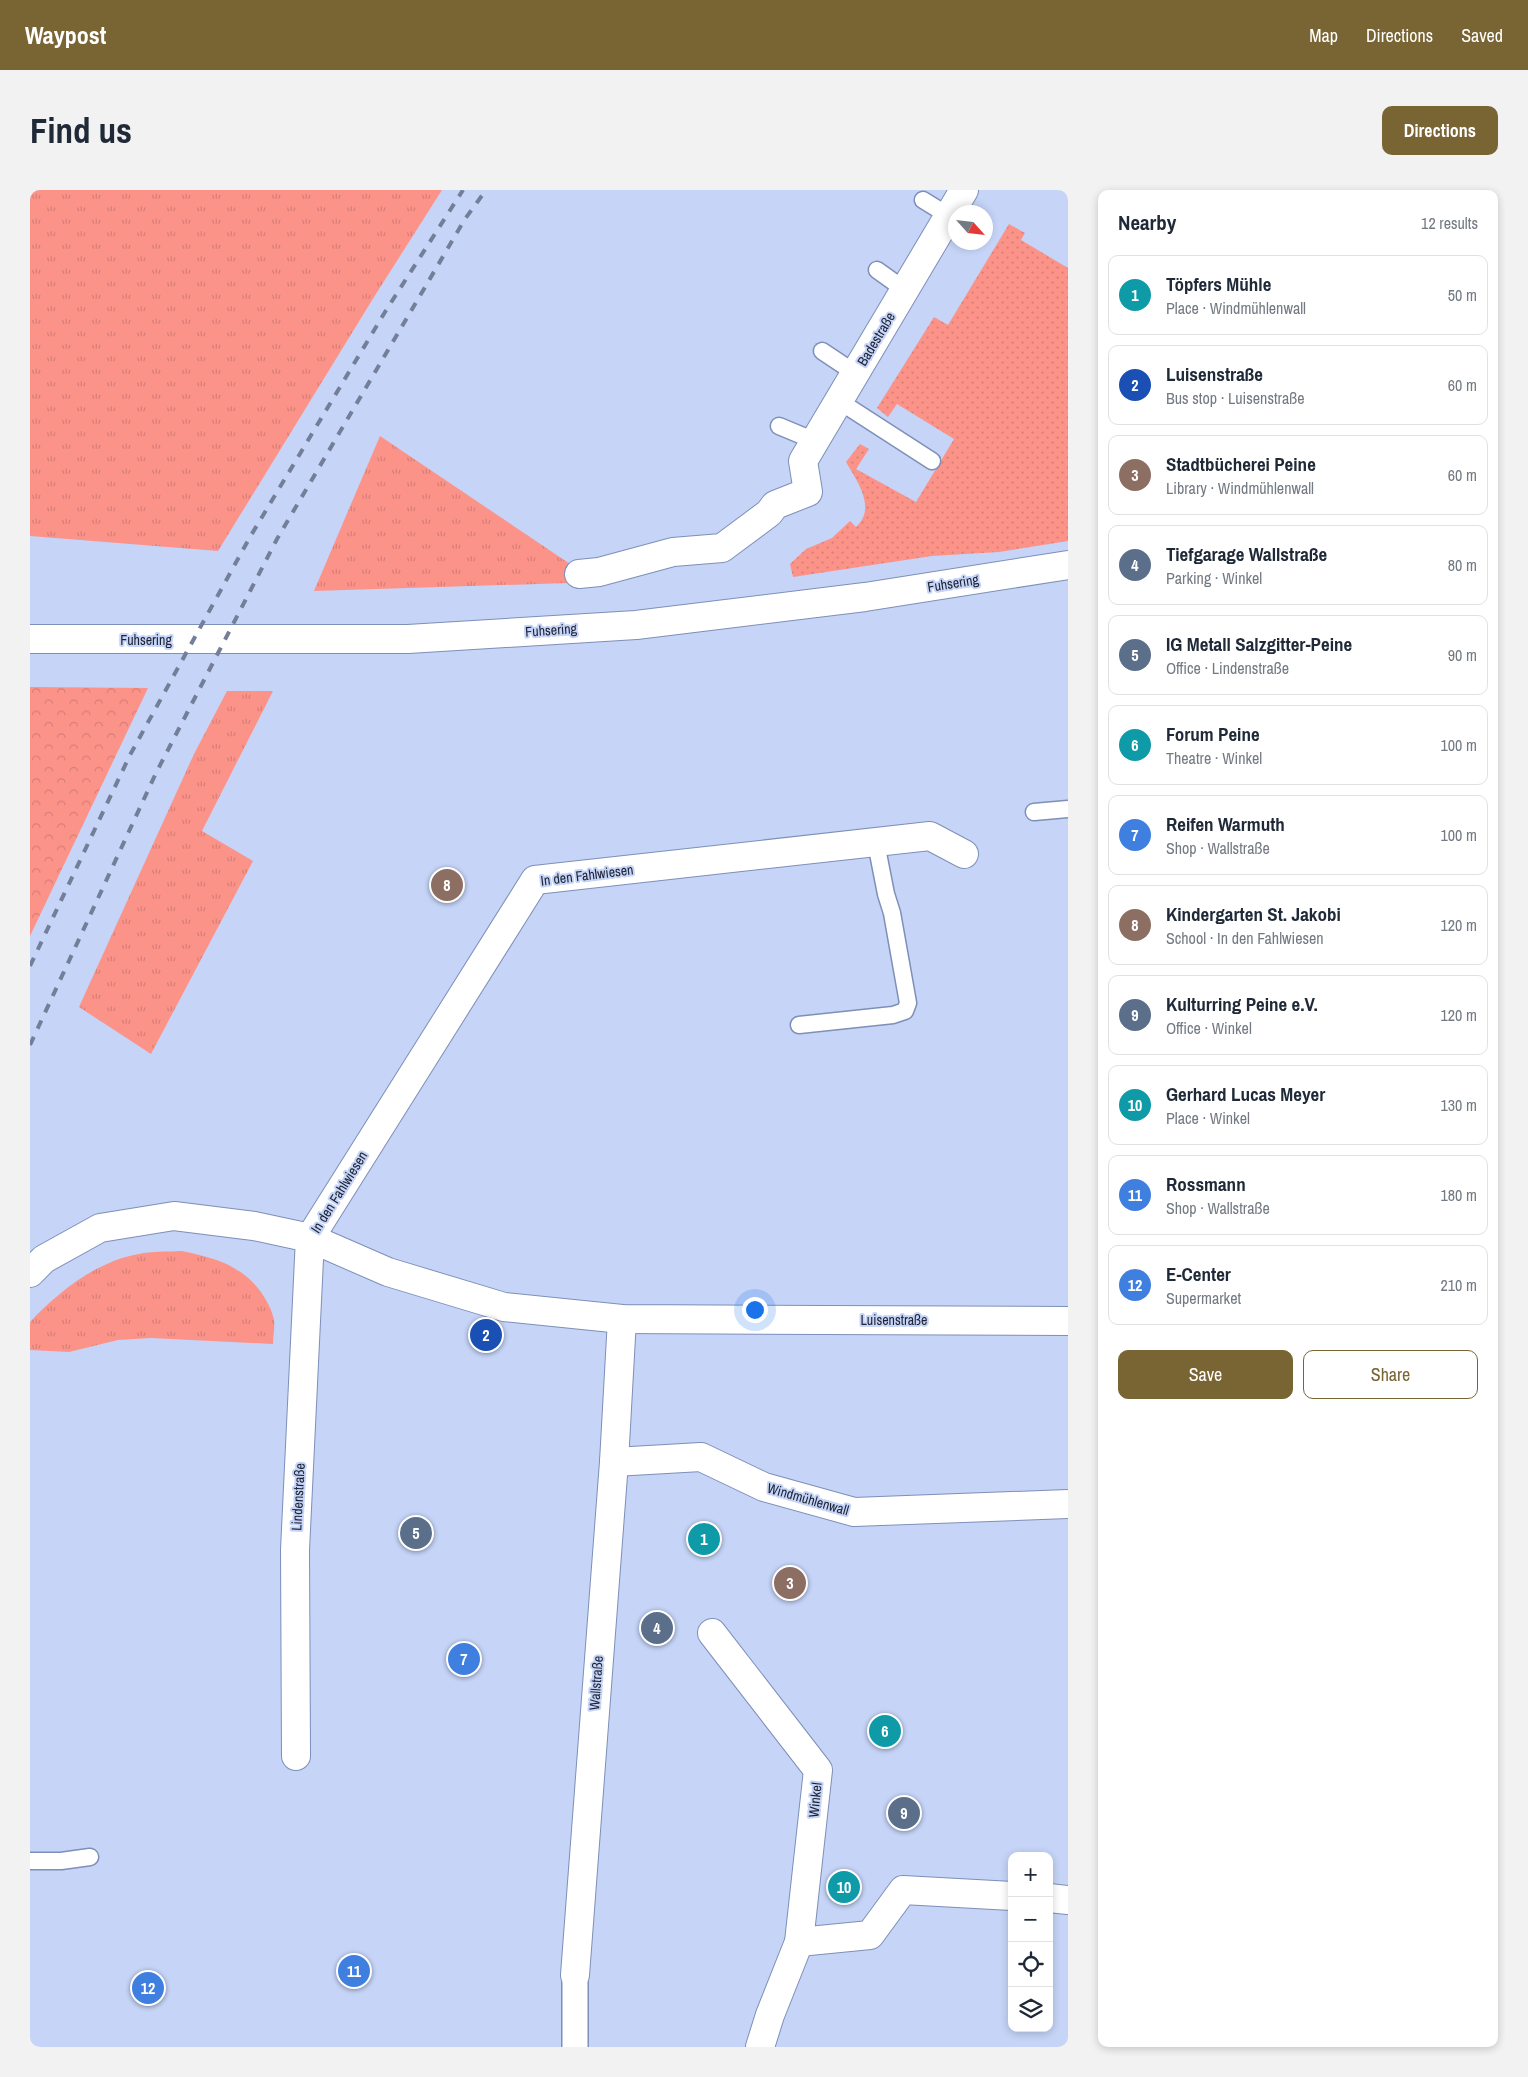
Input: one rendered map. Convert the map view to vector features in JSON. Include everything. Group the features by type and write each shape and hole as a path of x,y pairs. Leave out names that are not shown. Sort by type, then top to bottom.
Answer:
{"street":[{"name":"Badestraße","path":"955,205 964,190"},
{"name":"Badestraße","path":"579,574 599,572 673,552 722,548 769,513 775,505 808,492 803,461 948,218"},
{"name":"Fuhsering","path":"30,639 408,639 636,625 865,597 1068,565"},
{"name":"In den Fahlwiesen","path":"310,1238 535,880 930,836 964,854"},
{"name":"Luisenstraße","path":"30,1273 44,1258 100,1228 174,1216 254,1226 310,1238 388,1272 504,1307 622,1319 1068,1321"},
{"name":"Lindenstraße","path":"296,1756 296,1550 310,1238"},
{"name":"Wallstraße","path":"575,2047 575,1975 614,1462 622,1319"},
{"name":"Windmühlenwall","path":"614,1462 701,1457 764,1487 854,1512 1068,1504"},
{"name":"Winkel","path":"712,1633 818,1770 799,1942 770,2015 760,2047"},
{"path":"799,1942 870,1935 903,1890 1008,1896"},
{"path":"1053,1898 1068,1900"}],"lane":[{"path":"923,200 948,215"},
{"path":"877,270 905,290"},
{"path":"822,351 855,373"},
{"path":"839,401 932,461"},
{"path":"779,426 815,441"},
{"path":"1034,812 1068,809"},
{"path":"799,1025 893,1015 905,1011 908,1003 892,913 886,894 876,843"},
{"path":"30,1861 62,1861 90,1857"}],"green space":[{"path":"30,190 442,190 218,551 30,536"},
{"path":"1009,224 1025,233 1021,240 1068,268 1068,541 999,552 932,556 793,577 790,564 806,549 832,538 850,521 856,527 862,520 865,512 863,494 846,462 860,444 869,449 856,469 916,502 954,439 897,404 888,417 877,408 934,317 948,325"},
{"path":"380,436 576,568 568,583 314,591"},
{"path":"30,687 148,688 30,936"},
{"path":"227,691 273,691 202,831 253,861 151,1054 79,1007 194,754"},
{"path":"181,1251 215,1259 245,1275 253,1283 263,1295 272,1313 274,1320 273,1344 151,1338 118,1340 69,1352 30,1350 30,1322 79,1279 108,1263 123,1258 149,1252"}],"railway":[{"path":"30,966 130,755 250,537 385,312 463,190"},
{"path":"30,1045 156,773 277,539 465,219 486,190"}],"place":[{"name":"Kindergarten St. Jakobi","path":"447,885"},
{"name":"Luisenstraße","path":"486,1335"},
{"name":"IG Metall Salzgitter-Peine","path":"416,1533"},
{"name":"Töpfers Mühle","path":"704,1539"},
{"name":"Stadtbücherei Peine","path":"790,1583"},
{"name":"Tiefgarage Wallstraße","path":"657,1628"},
{"name":"Reifen Warmuth","path":"464,1659"},
{"name":"Forum Peine","path":"885,1731"},
{"name":"Kulturring Peine e.V.","path":"904,1813"},
{"name":"Gerhard Lucas Meyer","path":"844,1887"},
{"name":"Rossmann","path":"354,1971"},
{"name":"E-Center","path":"148,1988"}]}
